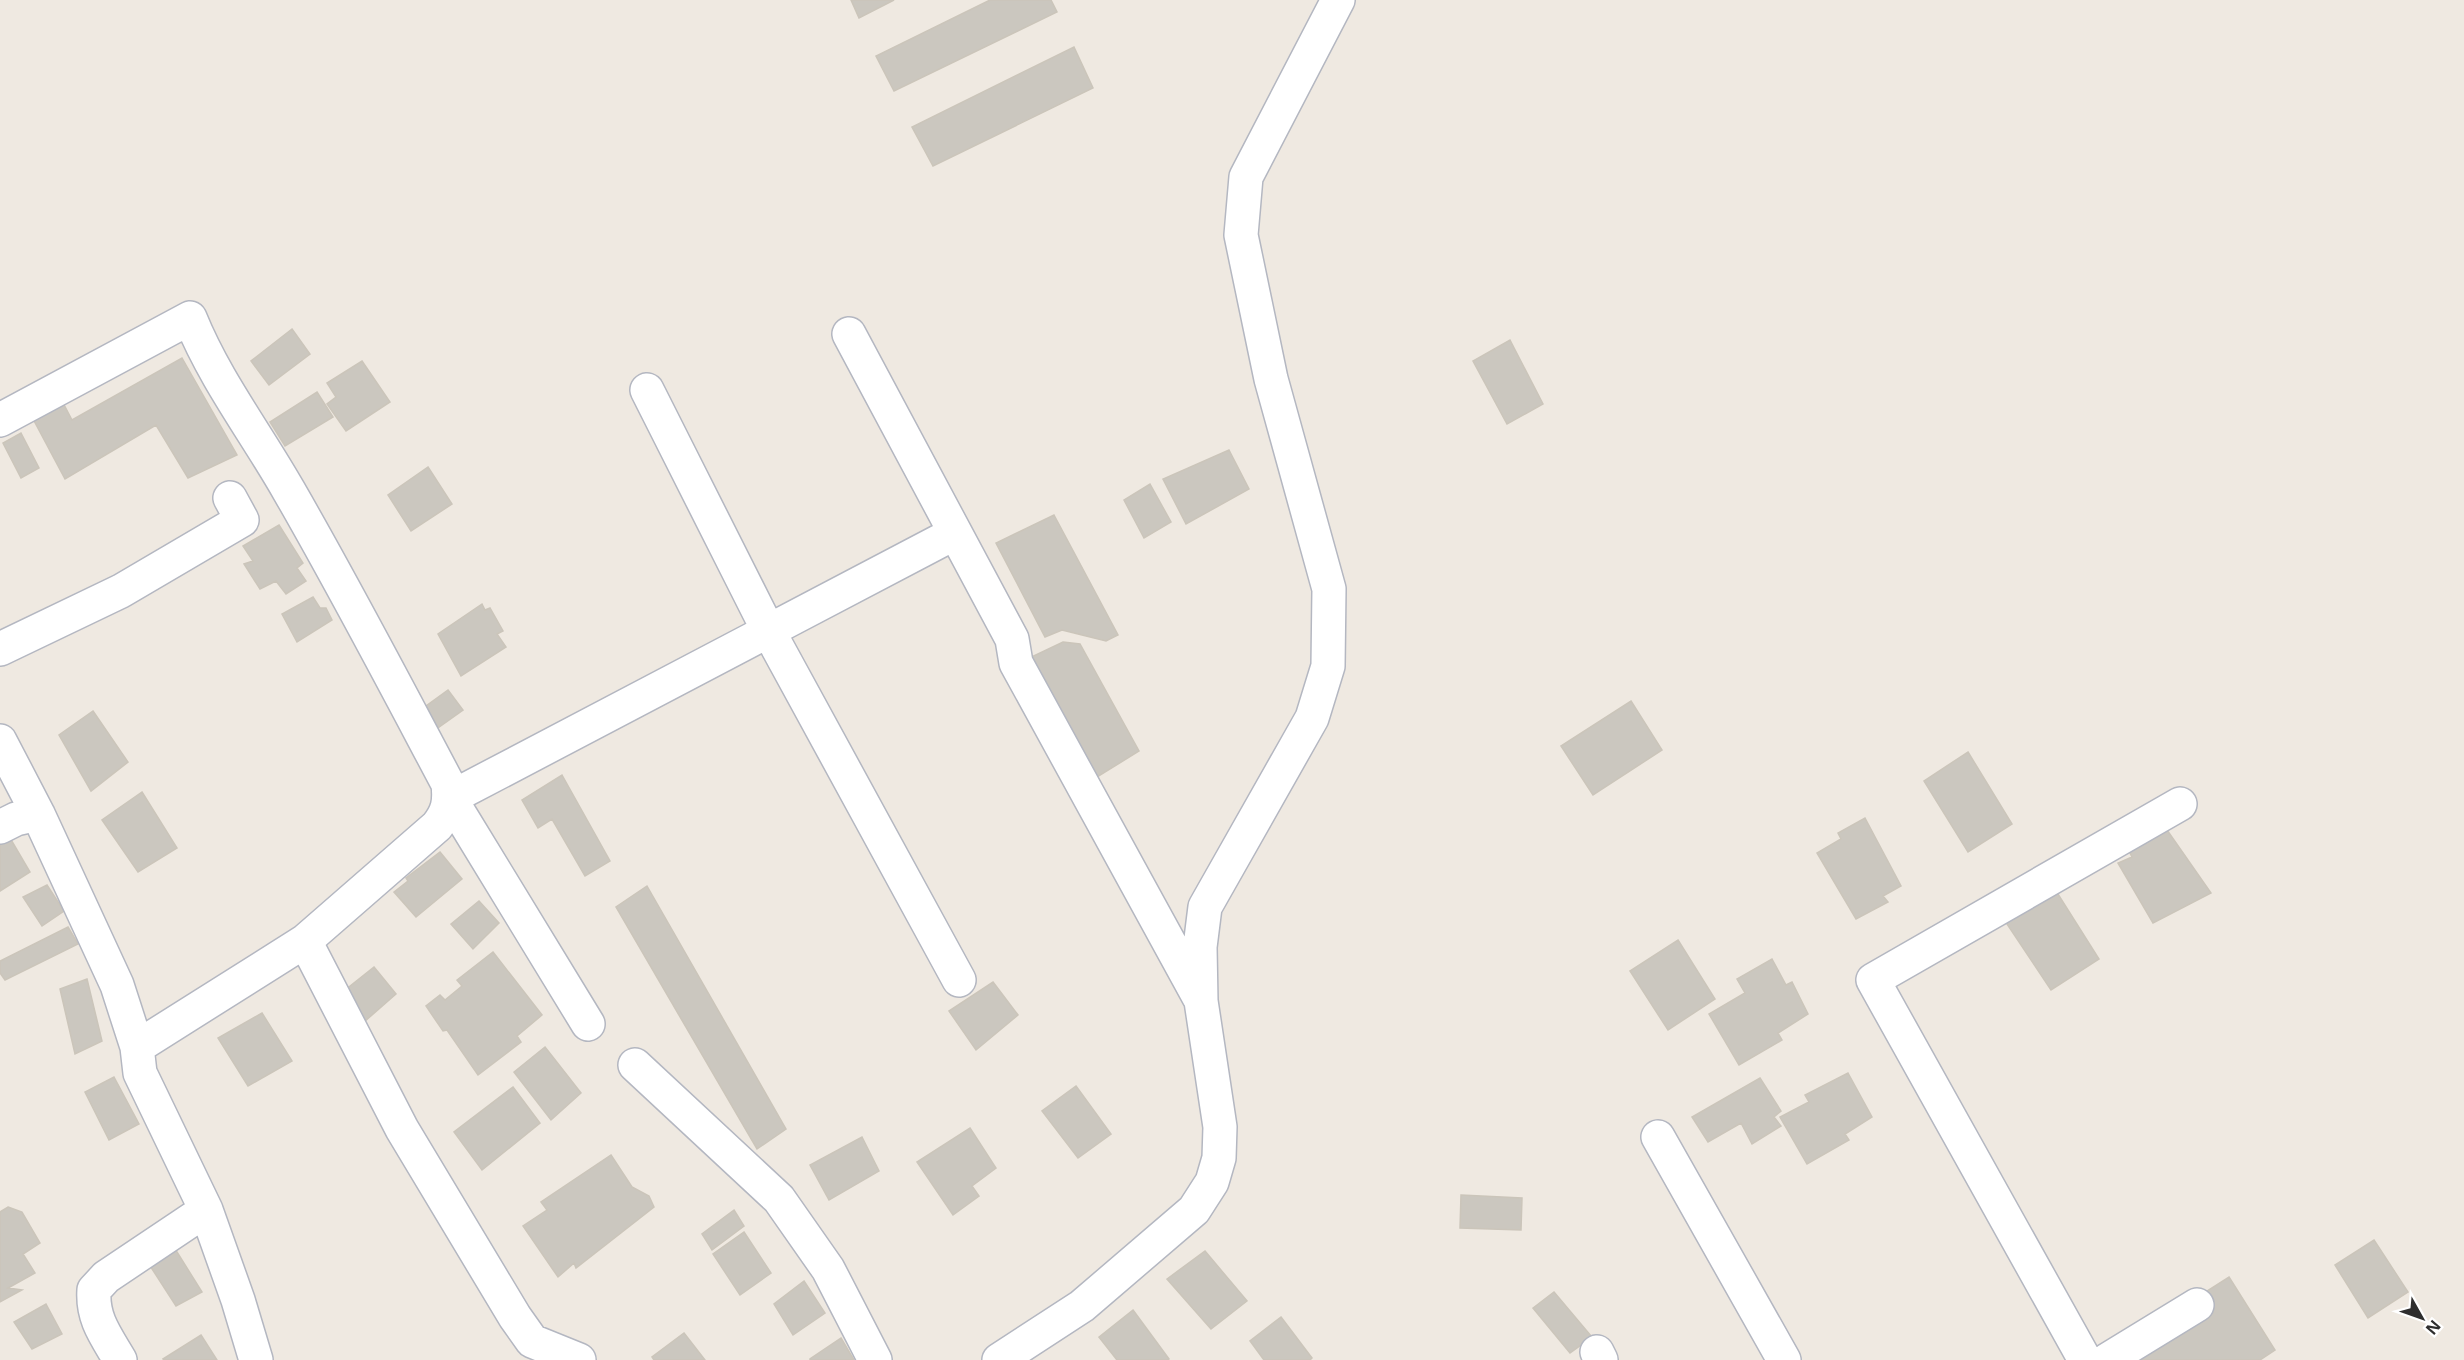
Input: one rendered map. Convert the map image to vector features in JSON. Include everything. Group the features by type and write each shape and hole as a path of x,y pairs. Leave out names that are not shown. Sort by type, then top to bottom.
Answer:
{"street":[{"path":"999,1360 1082,1306 1194,1210 1212,1182 1219,1158 1220,1127 1201,1001 1200,947 1205,907 1312,718 1328,666 1329,589 1270,379 1241,235 1246,177 1338,0"},
{"path":"0,420 190,318 215,372 288,489 361,618 448,784 450,798 446,814 437,826 305,942 137,1047"},
{"path":"849,334 1012,639 1016,663 1201,1001"},
{"path":"647,390 768,630 959,980"},
{"path":"0,649 121,591 242,520 230,498"},
{"path":"450,798 955,533"},
{"path":"0,741 38,814 117,986 137,1047 140,1073 206,1210 238,1300 256,1360"},
{"path":"450,798 588,1024"},
{"path":"2085,1360 1873,980 2180,804"},
{"path":"0,827 16,819 38,814"},
{"path":"305,942 402,1129 515,1317 532,1341 579,1360"},
{"path":"635,1065 779,1199 828,1269 875,1360"},
{"path":"1658,1137 1784,1360"},
{"path":"120,1360 101,1328 92,1307 94,1290 106,1277 206,1210"},
{"path":"2107,1360 2197,1305"}],"building":[{"path":"851,0 894,0 859,18"},
{"path":"990,0 1051,0 1057,12 894,91 876,56"},
{"path":"1074,47 1093,88 933,166 912,127"},
{"path":"292,329 310,354 269,385 251,361"},
{"path":"1510,340 1543,404 1507,424 1473,361"},
{"path":"182,358 237,455 188,478 156,425 65,479 31,415 61,399 72,420"},
{"path":"362,361 390,402 346,431 327,404 336,397 327,383"},
{"path":"317,392 333,417 285,446 270,422"},
{"path":"21,433 39,468 21,478 3,443"},
{"path":"1229,450 1249,489 1186,524 1163,479"},
{"path":"428,467 452,504 411,531 388,495"},
{"path":"1150,484 1171,522 1144,538 1124,500"},
{"path":"1054,515 1118,635 1106,641 1062,630 1045,637 996,543"},
{"path":"279,525 303,563 297,568 306,581 286,594 276,581 260,589 244,564 253,561 243,546"},
{"path":"313,597 320,608 326,608 332,620 297,642 282,614"},
{"path":"482,604 485,610 490,608 503,631 497,634 506,647 461,676 438,634"},
{"path":"1063,642 1080,644 1139,751 1089,782 1025,660"},
{"path":"448,690 463,710 428,735 415,714"},
{"path":"1631,701 1662,750 1593,795 1561,746"},
{"path":"93,711 128,762 91,791 59,735"},
{"path":"1968,752 2012,824 1968,852 1924,781"},
{"path":"562,775 610,861 585,876 552,819 538,828 522,800"},
{"path":"142,792 177,848 138,872 102,820"},
{"path":"1865,818 1901,886 1883,896 1888,902 1856,919 1817,853 1841,839 1838,833"},
{"path":"2167,830 2211,893 2153,923 2118,863 2132,857 2128,849"},
{"path":"10,838 30,872 0,891 0,841"},
{"path":"440,852 462,879 416,917 394,892 408,881 406,878"},
{"path":"47,885 64,911 42,926 23,897"},
{"path":"647,886 786,1129 757,1149 616,907"},
{"path":"2056,891 2099,959 2051,990 2005,921"},
{"path":"479,901 499,923 473,949 451,924"},
{"path":"68,927 78,944 5,980 0,973 0,961"},
{"path":"1678,940 1715,999 1668,1030 1630,971"},
{"path":"493,952 542,1015 517,1036 521,1042 478,1075 447,1030 443,1031 426,1006 440,995 445,1000 462,986 457,980"},
{"path":"1772,959 1786,985 1792,982 1808,1014 1778,1033 1782,1040 1739,1065 1709,1014 1745,993 1737,979"},
{"path":"374,967 396,994 364,1022 340,994"},
{"path":"87,979 102,1041 75,1054 60,989"},
{"path":"993,982 1018,1015 976,1050 949,1011"},
{"path":"262,1013 292,1061 248,1086 218,1038"},
{"path":"545,1047 581,1093 551,1120 514,1072"},
{"path":"1848,1073 1872,1117 1845,1134 1849,1140 1807,1164 1780,1117 1809,1102 1805,1095"},
{"path":"114,1077 139,1124 109,1140 85,1092"},
{"path":"1760,1078 1781,1111 1774,1117 1781,1126 1752,1144 1741,1123 1708,1142 1692,1117"},
{"path":"1076,1086 1111,1134 1078,1158 1042,1111"},
{"path":"513,1087 540,1123 482,1170 454,1132"},
{"path":"970,1128 996,1168 972,1186 979,1196 953,1215 917,1162"},
{"path":"862,1137 879,1171 829,1200 810,1165"},
{"path":"611,1155 632,1187 649,1196 654,1207 576,1268 574,1263 558,1277 523,1226 547,1210 541,1202"},
{"path":"1461,1195 1522,1198 1521,1230 1460,1228"},
{"path":"8,1207 22,1212 40,1243 23,1254 35,1273 8,1288 22,1290 0,1302 0,1212"},
{"path":"734,1210 744,1226 712,1250 702,1234"},
{"path":"744,1232 771,1273 740,1295 713,1254"},
{"path":"2374,1240 2408,1292 2368,1318 2335,1265"},
{"path":"172,1244 202,1292 176,1306 145,1258"},
{"path":"1205,1251 1247,1301 1211,1329 1167,1279"},
{"path":"2229,1277 2275,1350 2260,1360 2099,1360"},
{"path":"804,1281 825,1313 793,1335 774,1304"},
{"path":"1554,1292 1592,1337 1570,1353 1533,1308"},
{"path":"46,1304 62,1334 32,1349 14,1322"},
{"path":"1133,1310 1168,1360 1117,1360 1099,1337"},
{"path":"1281,1317 1312,1358 1310,1360 1264,1360 1250,1341"},
{"path":"684,1333 705,1360 654,1360 652,1357"},
{"path":"201,1335 217,1360 163,1359"},
{"path":"841,1338 854,1360 810,1360 810,1359"}]}
